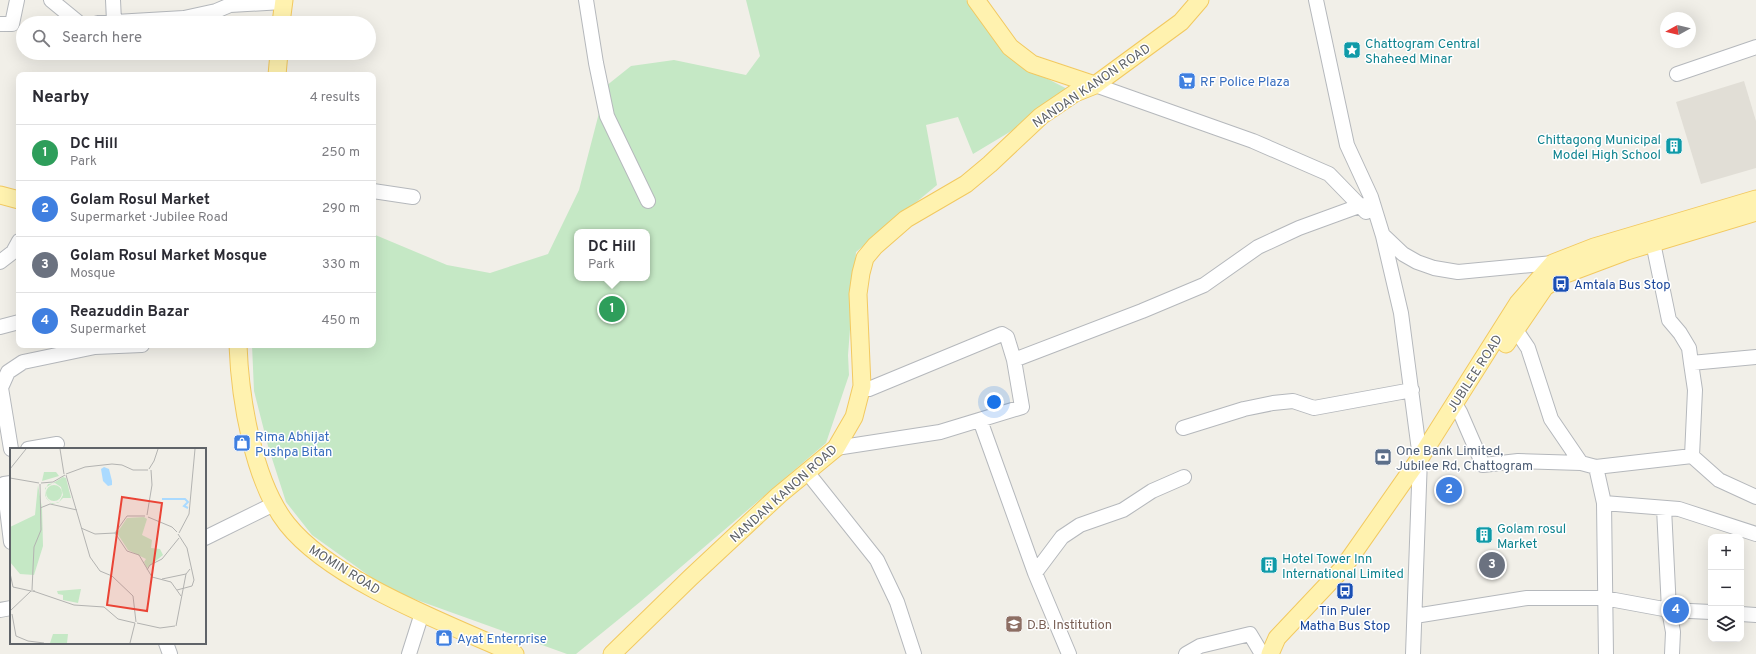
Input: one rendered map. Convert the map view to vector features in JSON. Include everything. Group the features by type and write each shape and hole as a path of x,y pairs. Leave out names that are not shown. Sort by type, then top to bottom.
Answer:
{"main road":[{"path":"976,0 1010,47 1032,64 1095,85"},
{"name":"NANDAN KANON ROAD","path":"612,654 690,578 779,495 836,448 854,417 862,386 858,294 861,273 866,258 875,246 906,219 966,184 1041,116 1075,93 1095,85 1181,22 1200,0"},
{"path":"282,16 283,1"},
{"path":"277,72 278,60"},
{"path":"0,188 16,192"},
{"path":"0,195 16,199"},
{"name":"JUBILEE ROAD","path":"1270,654 1277,638 1343,568 1420,466 1511,326 1518,303 1553,263 1594,247 1652,236 1756,199"},
{"path":"1511,326 1545,287 1563,275 1652,236 1756,212"},
{"name":"MOMIN ROAD","path":"238,348 242,396 256,459 274,504 286,524 302,541 360,581 422,613 515,654"},
{"path":"1279,654 1281,650 1355,571 1420,466"}],"street":[{"path":"0,24 12,24 16,11 17,0"},
{"path":"51,0 70,16"},
{"path":"113,0 114,16"},
{"path":"586,0 596,63 607,116 648,201"},
{"path":"1316,0 1347,145 1371,197 1383,236 1402,313 1420,466 1413,654"},
{"path":"193,16 216,11 230,5 283,1"},
{"path":"1677,74 1756,47"},
{"path":"1095,85 1253,141 1329,174 1362,205 1383,236 1403,254 1417,262 1434,268 1458,272 1553,263"},
{"path":"376,192 413,198"},
{"path":"1014,360 1142,311 1204,284 1258,247 1299,228 1362,205"},
{"path":"1652,236 1669,320 1680,333 1689,348 1695,390 1692,456"},
{"path":"0,262 13,252 16,246"},
{"path":"0,328 16,323"},
{"path":"1511,326 1528,348 1551,419 1581,463"},
{"path":"836,448 940,432 1022,407 1014,360 1007,337 1002,334 869,389 862,386"},
{"path":"11,448 0,389 8,372 23,362 90,348"},
{"path":"1691,363 1756,357"},
{"path":"1183,428 1244,409 1273,403 1293,401 1314,408 1412,390"},
{"path":"1457,407 1483,465 1518,461 1581,463 1596,467 1692,456 1719,480 1756,497"},
{"path":"980,420 1035,572 1069,654"},
{"path":"34,448 57,444"},
{"path":"0,453 10,450"},
{"path":"1596,467 1604,503 1604,598 1606,654"},
{"path":"807,472 877,560 897,602 914,654"},
{"path":"1035,572 1062,537 1080,525 1123,510 1152,491 1184,477"},
{"path":"5,484 10,532"},
{"path":"1604,503 1679,509 1756,534"},
{"path":"206,538 274,504"},
{"path":"1664,508 1669,610 1672,632 1672,654"},
{"path":"1415,616 1527,598 1604,598 1669,610 1708,612"},
{"path":"0,610 10,608"},
{"path":"409,654 422,613"},
{"path":"1744,614 1756,615"},
{"path":"1186,654 1200,646 1250,634 1262,654"},
{"path":"166,644 170,654"}],"shaded area":[{"path":"1744,81 1756,121 1756,168 1701,184 1676,102"}],"green space":[{"path":"746,0 966,0 1017,63 1075,93 973,154 958,117 926,125 937,185 856,252 848,355 849,375 826,443 640,602 576,654 567,654 389,590 312,535 286,502 268,446 254,391 252,348 376,348 376,235 447,265 490,273 548,254 579,190 606,86 631,66 674,60 746,75 760,56"}],"place":[{"name":"Chattogram Central Shaheed Minar","path":"1352,50"},
{"name":"RF Police Plaza","path":"1187,81"},
{"name":"Chittagong Municipal Model High School","path":"1674,146"},
{"name":"Amtala Bus Stop","path":"1561,284"},
{"name":"DC Hill","path":"612,309"},
{"name":"Rima Abhijat Pushpa Bitan","path":"242,443"},
{"name":"One Bank Limited, Jubilee Rd, Chattogram","path":"1383,457"},
{"name":"Golam Rosul Market","path":"1449,490"},
{"name":"Golam rosul Market","path":"1484,535"},
{"name":"Hotel Tower Inn International Limited","path":"1269,565"},
{"name":"Golam Rosul Market Mosque","path":"1492,565"},
{"name":"Tin Puler Matha Bus Stop","path":"1345,591"},
{"name":"Reazuddin Bazar","path":"1676,610"},
{"name":"D.B. Institution","path":"1014,624"},
{"name":"Ayat Enterprise","path":"444,638"}]}
